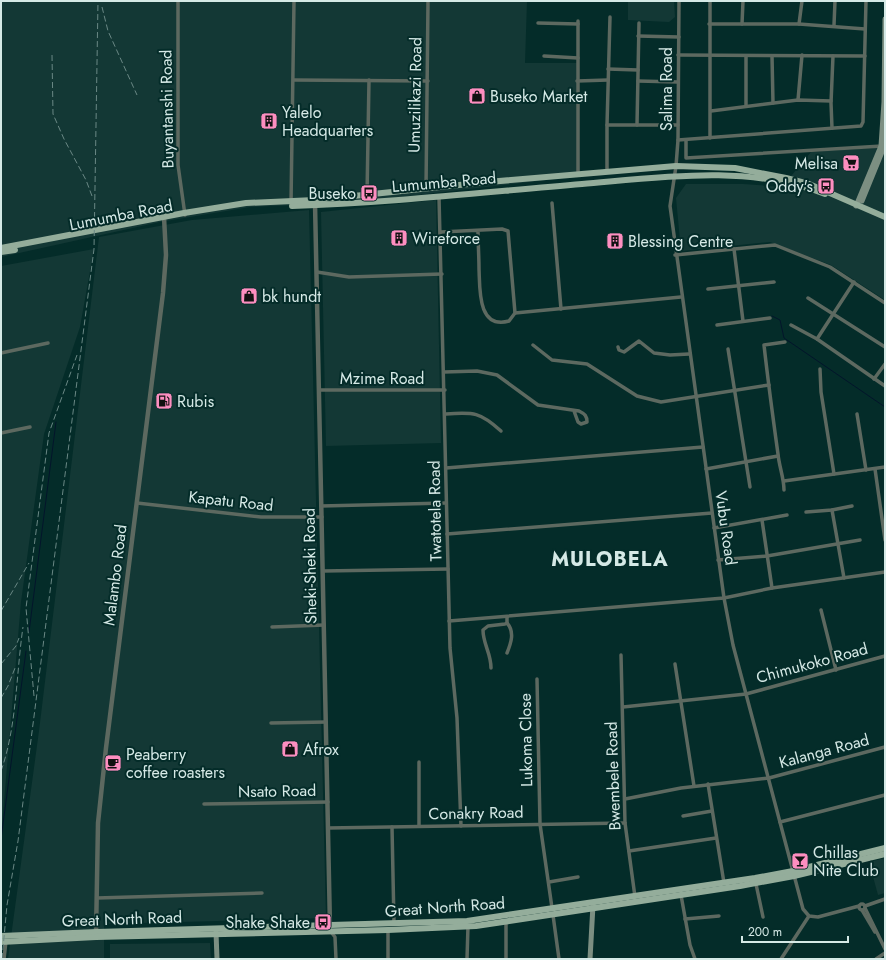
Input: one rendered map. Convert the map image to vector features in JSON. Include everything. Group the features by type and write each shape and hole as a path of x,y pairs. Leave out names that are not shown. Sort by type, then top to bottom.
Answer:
{"main road":[{"path":"883,146 885,19"},
{"path":"858,205 883,146 885,131"},
{"name":"Lumumba Road","path":"315,203 426,189 676,166 735,168 786,178 809,184 885,216"},
{"name":"Lumumba Road","path":"1,248 185,214 246,207 439,196 674,176 735,175 785,183 810,189 858,205 885,221"},
{"name":"Lumumba Road","path":"1,252 164,218"},
{"name":"Great North Road","path":"1,936 216,932 394,924 467,924 756,884 885,848"},
{"name":"Great North Road","path":"593,907 635,897 793,874 885,854"},
{"path":"590,959 593,907"},
{"name":"Great North Road","path":"330,928 388,930 506,922 553,912"},
{"path":"216,932 217,959"},
{"name":"Great North Road","path":"4,942 96,934"}],"street":[{"name":"Buyantanshi Road","path":"178,1 178,150 185,214"},
{"path":"291,204 294,1"},
{"name":"Umuzilikazi Road","path":"426,189 428,1"},
{"name":"Salima Road","path":"674,176 678,140 679,1"},
{"path":"710,1 710,138"},
{"path":"742,24 744,1"},
{"path":"799,24 802,1"},
{"path":"834,26 835,1"},
{"path":"678,140 861,126 863,122 866,1"},
{"path":"608,172 607,125 610,17"},
{"path":"538,23 578,23 578,174"},
{"path":"637,125 639,23"},
{"path":"709,24 799,24 865,29"},
{"path":"638,36 678,37"},
{"path":"678,55 865,56"},
{"path":"798,100 802,55"},
{"path":"544,56 578,58"},
{"path":"746,56 746,106"},
{"path":"772,56 773,103"},
{"path":"832,128 831,101 833,56"},
{"path":"608,69 638,70"},
{"path":"294,80 428,81"},
{"path":"367,196 369,80"},
{"path":"577,81 608,80"},
{"path":"638,82 678,82"},
{"path":"711,111 798,100 831,101"},
{"path":"607,125 678,125"},
{"path":"686,140 686,158 883,146"},
{"name":"Vubu Road","path":"674,176 670,206 675,255 724,598 733,645 793,874 803,909 809,916"},
{"name":"Twatotela Road","path":"439,196 446,414 446,503 449,621 452,673 457,718 461,826"},
{"name":"Sheki-Sheki Road","path":"315,203 330,928"},
{"path":"552,203 561,309"},
{"name":"Malambo Road","path":"96,934 98,898 98,823 163,293 166,255 164,218"},
{"path":"441,232 478,231 502,228 508,231 515,313 509,321 496,321 487,314 481,304 479,290 478,231"},
{"path":"675,255 775,245 830,267 885,303"},
{"path":"734,249 743,321"},
{"path":"317,272 349,277 442,274"},
{"path":"708,289 774,282"},
{"path":"817,339 854,282"},
{"path":"515,313 681,297"},
{"path":"808,298 885,347"},
{"path":"717,325 770,318"},
{"path":"791,325 817,339 885,386"},
{"path":"618,347 619,350 624,352 639,341 654,353 670,356 689,354"},
{"path":"784,490 784,481 781,476 778,456 764,345 785,342"},
{"path":"1,353 48,343"},
{"path":"533,345 552,360 587,364 637,396 661,402 769,385"},
{"path":"728,349 750,487"},
{"path":"874,379 885,364"},
{"path":"820,369 821,392 834,474"},
{"path":"444,372 476,371 497,375 538,405 574,410"},
{"name":"Mzime Road","path":"319,390 445,390"},
{"path":"446,414 478,414 490,420 502,431"},
{"path":"857,414 866,470"},
{"path":"1,434 30,427"},
{"path":"446,468 703,447"},
{"path":"706,468 778,456"},
{"path":"784,481 885,467"},
{"path":"875,469 885,540"},
{"path":"880,501 885,500"},
{"name":"Kapatu Road","path":"137,502 261,517 322,517"},
{"path":"322,506 446,503"},
{"path":"806,512 832,510 852,506"},
{"path":"832,510 844,578"},
{"path":"447,534 712,513"},
{"path":"714,528 787,515"},
{"path":"762,520 772,588"},
{"path":"718,560 767,556 860,540"},
{"path":"323,571 448,569"},
{"path":"449,621 724,598 772,588 885,572"},
{"path":"821,610 836,670"},
{"path":"507,617 507,623 511,631 511,640 507,653"},
{"path":"491,668 491,656 484,638 483,630 488,626 507,623"},
{"path":"272,627 324,625"},
{"name":"Bwembele Road","path":"621,655 625,823 635,897"},
{"name":"Chimukoko Road","path":"623,707 746,694 885,656"},
{"path":"675,664 694,786"},
{"name":"Lukoma Close","path":"537,679 540,824 559,959"},
{"path":"271,723 326,722"},
{"name":"Kalanga Road","path":"625,798 708,784 769,778 885,747"},
{"path":"418,762 419,826"},
{"path":"708,784 724,883"},
{"path":"780,822 885,795"},
{"name":"Nsato Road","path":"204,804 328,802"},
{"path":"684,816 712,811"},
{"name":"Conakry Road","path":"328,828 625,823"},
{"path":"392,827 394,924"},
{"path":"628,851 716,838"},
{"path":"548,882 578,877"},
{"path":"756,884 763,917"},
{"path":"98,898 262,893"},
{"path":"681,895 685,919 695,959"},
{"path":"781,959 809,916 818,917 863,907 885,899"},
{"path":"863,907 885,949"},
{"path":"685,919 719,916"},
{"path":"506,922 506,959"},
{"path":"467,924 467,959"},
{"path":"330,928 335,935 336,959"},
{"path":"388,930 388,959"},
{"path":"4,942 4,959"},
{"path":"876,959 885,953"}],"shaded area":[{"path":"1,1 527,1 525,63 577,63 580,176 348,203 250,207 160,222 1,257"},
{"path":"628,1 674,1 675,17 669,22 628,20"},
{"path":"875,148 885,149 885,300 831,265 770,242 681,251 676,198 686,184 743,184 782,187 811,152"},
{"path":"436,200 441,443 326,446 321,212"},
{"path":"309,210 326,918 104,924 104,959 8,959 39,731 99,237 192,220"},
{"path":"94,249 80,327 44,434 21,602 1,837 1,266"},
{"path":"885,858 885,893 878,895 869,862"},
{"path":"210,943 211,959 110,959 110,944"}],"waterway":[{"path":"772,316 780,320 784,338 885,407"},
{"path":"29,632 56,422"},
{"path":"1,839 26,651"}],"railway":[{"path":"2,959 7,905 18,841 94,249 98,1"},
{"path":"102,7 108,31 137,95"},
{"path":"52,55 53,114 64,139 86,180 92,196"},
{"path":"34,696 26,608 49,433 77,355"},
{"path":"1,611 29,563"},
{"path":"1,771 13,718 23,627"},
{"path":"1,664 16,646 19,638"},
{"path":"1,698 8,686 15,668"}],"place":[{"name":"Buseko Market","path":"477,96"},
{"name":"Yalelo Headquarters","path":"269,121"},
{"name":"Melisa","path":"851,163"},
{"name":"Oddy's","path":"826,186"},
{"name":"Buseko","path":"369,193"},
{"name":"Wireforce","path":"399,238"},
{"name":"Blessing Centre","path":"615,241"},
{"name":"bk hundt","path":"249,296"},
{"name":"Rubis","path":"164,401"},
{"name":"Afrox","path":"290,749"},
{"name":"Peaberry coffee roasters","path":"113,763"},
{"name":"Chillas Nite Club","path":"800,861"},
{"name":"Shake Shake","path":"323,922"}],"district":[{"name":"MULOBELA","path":"610,559"}]}
